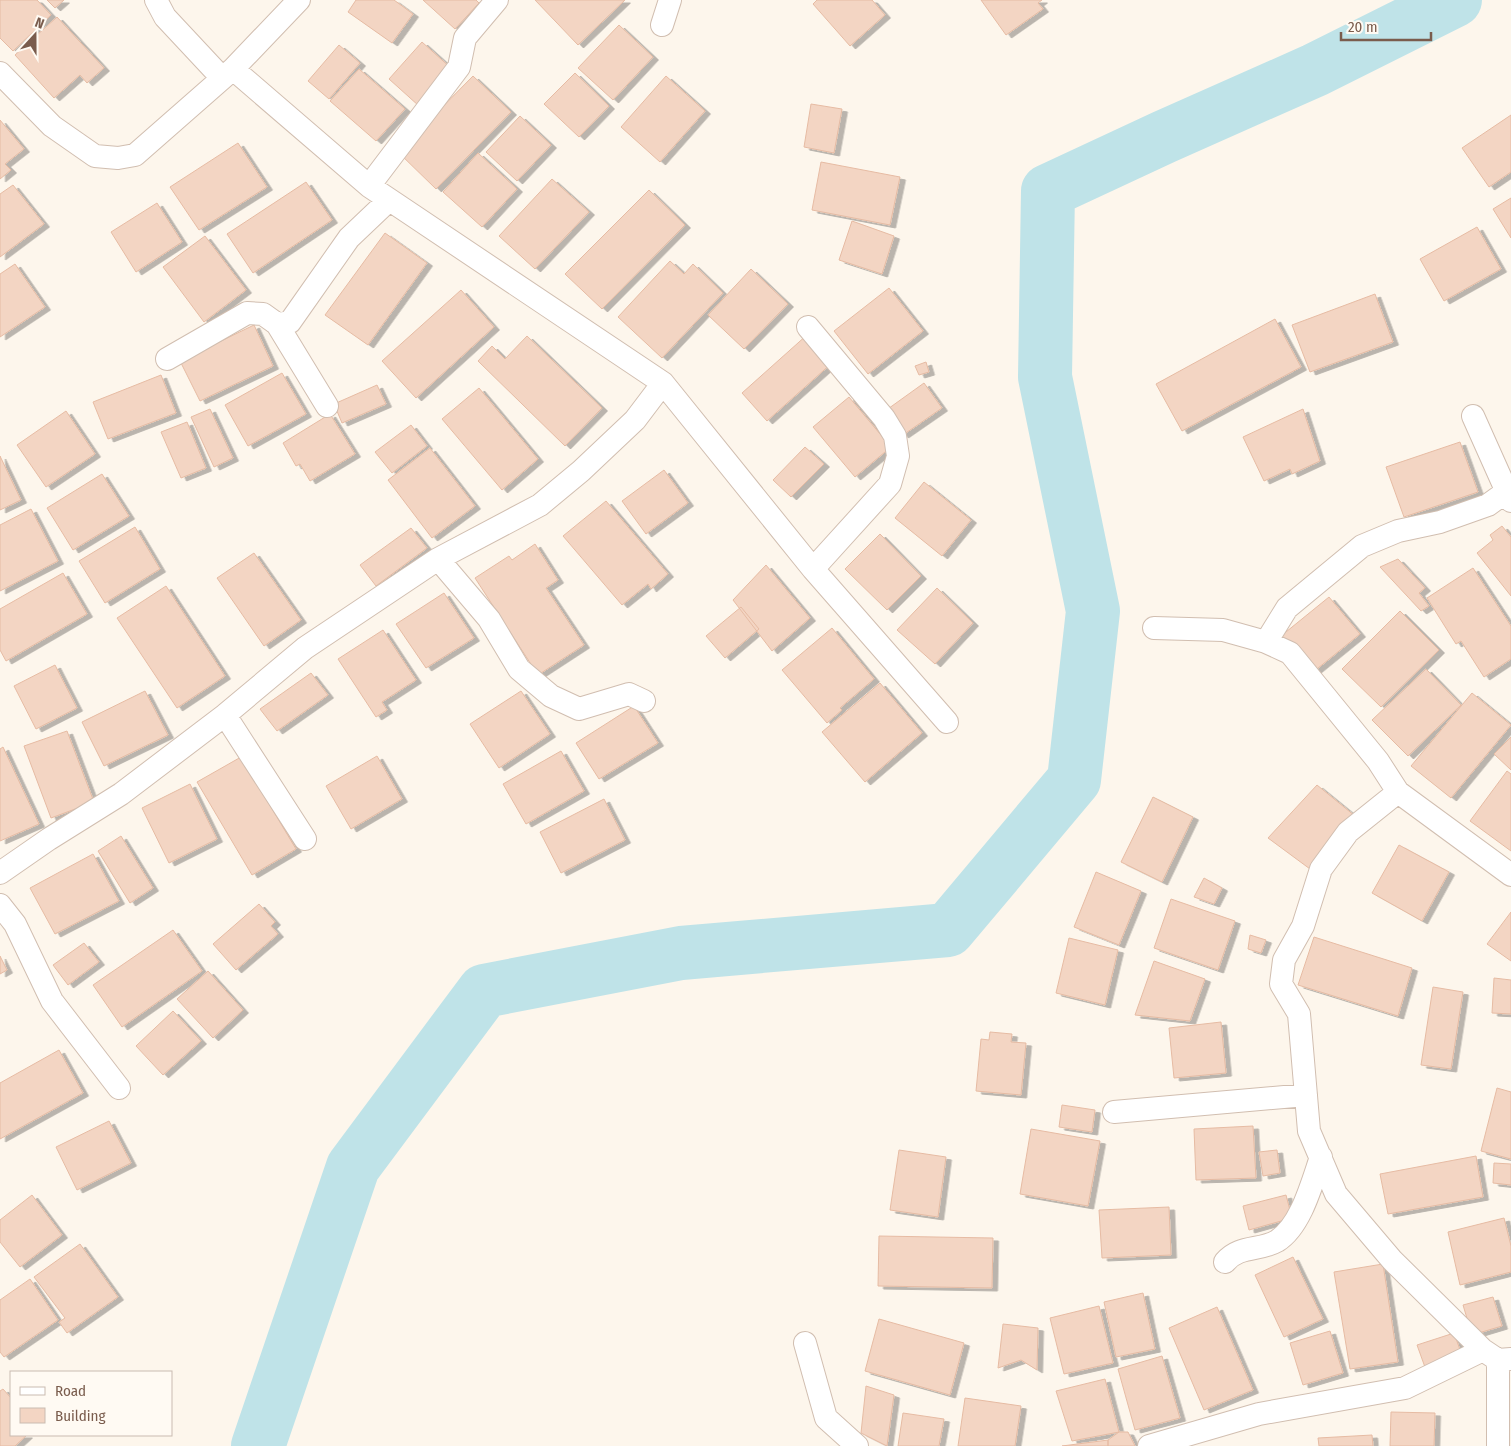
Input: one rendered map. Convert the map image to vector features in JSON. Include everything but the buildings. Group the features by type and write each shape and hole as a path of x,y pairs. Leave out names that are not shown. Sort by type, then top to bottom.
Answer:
{"street":[{"path":"156,0 165,17 228,73 369,186 662,383 813,569 948,722"},
{"path":"0,73 52,126 96,156 118,158 135,155 228,73 299,0"},
{"path":"369,186 459,67 465,38 497,0"},
{"path":"662,25 670,0"},
{"path":"277,324 290,322 349,238 389,200"},
{"path":"167,359 247,313 263,314 277,324 327,406"},
{"path":"808,327 884,418 895,436 898,456 890,484 813,569"},
{"path":"0,873 49,839 121,794 225,715 305,648 438,559 540,505 581,471 634,420 662,383"},
{"path":"1266,642 1286,608 1362,546 1398,531 1440,522 1509,497 1473,416"},
{"path":"438,559 490,619 519,669 551,696 579,708 629,694 644,701"},
{"path":"1154,628 1223,630 1266,642 1290,654 1378,761 1398,792 1511,875"},
{"path":"225,715 305,839"},
{"path":"1398,792 1348,832 1320,869 1303,926 1284,960 1280,984 1300,1014 1310,1131 1336,1194 1392,1260 1497,1356 1498,1446"},
{"path":"0,905 15,924 52,1001 119,1088"},
{"path":"1114,1112 1306,1095"},
{"path":"1225,1262 1231,1254 1276,1241 1294,1224 1321,1157"},
{"path":"805,1343 826,1418 857,1446"},
{"path":"1149,1446 1259,1414 1405,1388 1497,1356"}],"waterway":[{"path":"258,1446 353,1167 484,991 681,953 948,930 1074,780 1093,611 1045,377 1048,191 1315,70 1455,0"}]}
